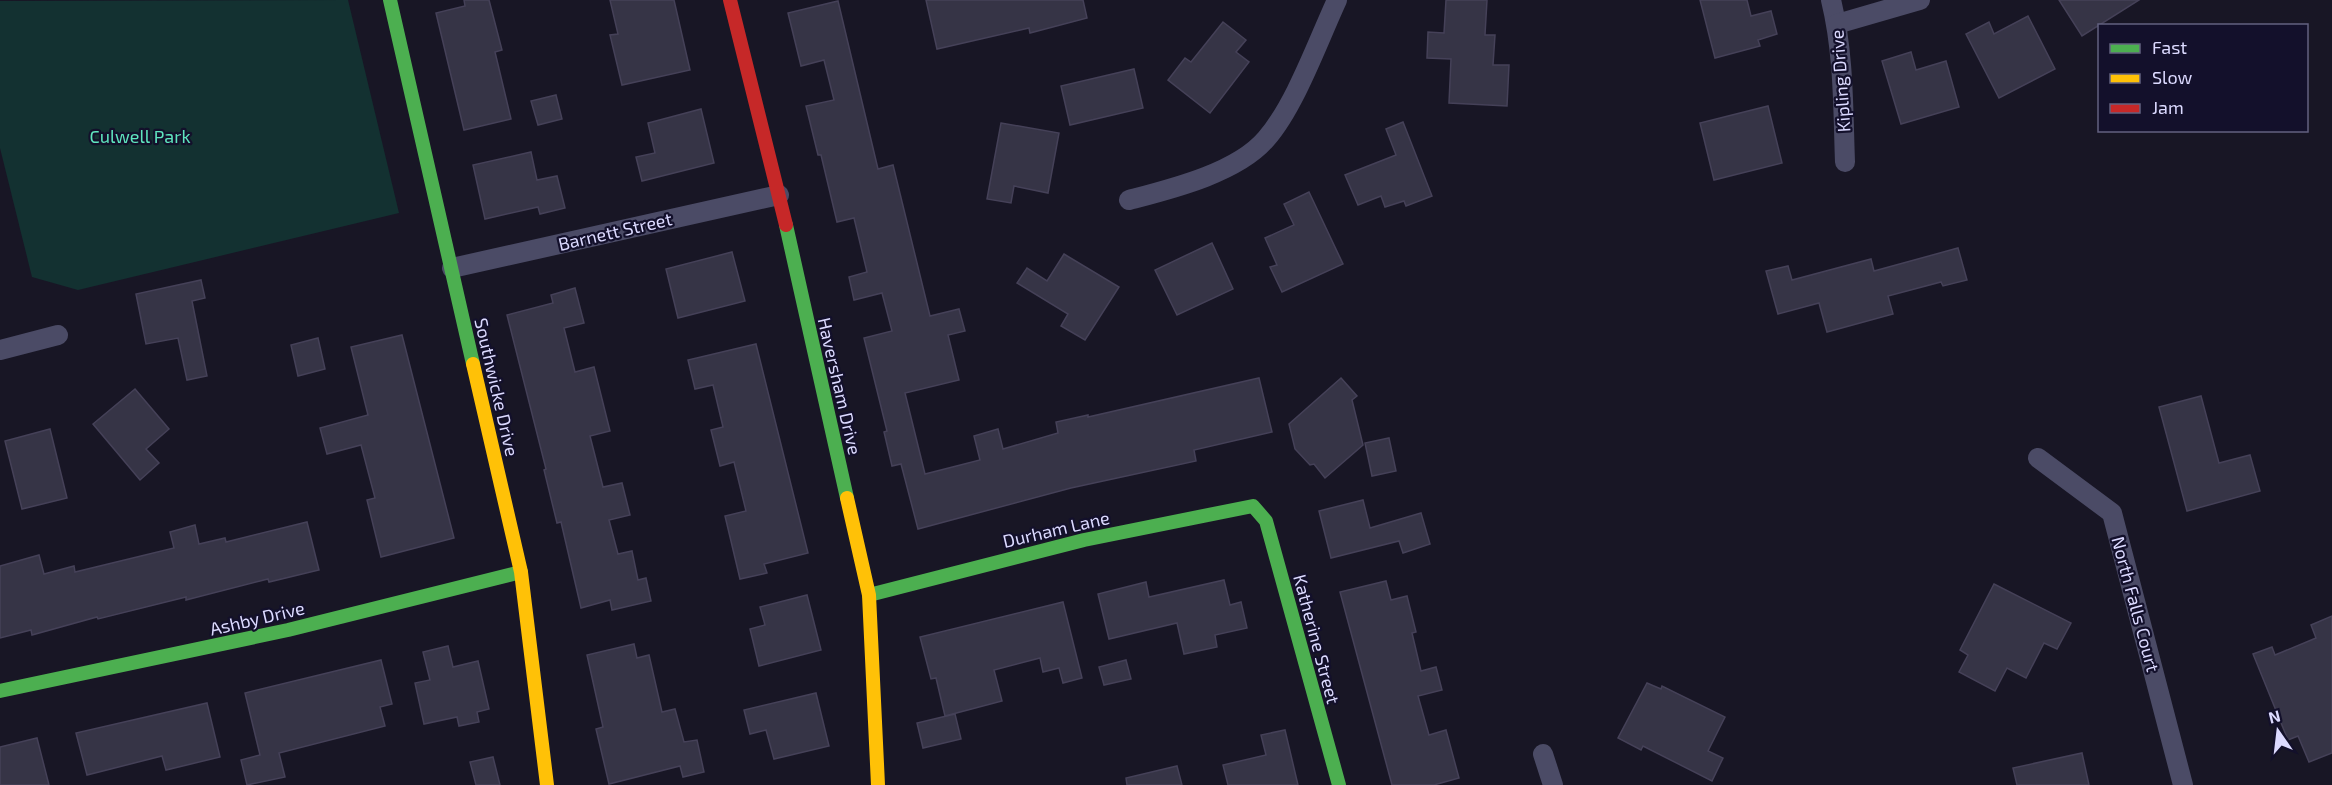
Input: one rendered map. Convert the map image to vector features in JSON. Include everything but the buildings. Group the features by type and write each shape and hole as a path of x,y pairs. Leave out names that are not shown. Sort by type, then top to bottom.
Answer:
{"street":[{"name":"Southwicke Drive","path":"390,0 521,572 547,785"},
{"name":"Haversham Drive","path":"730,0 779,195 868,595 878,785"},
{"path":"1129,200 1186,185 1238,161 1266,140 1290,103 1337,0"},
{"name":"Kipling Drive","path":"1831,0 1841,61 1845,162"},
{"path":"1836,24 1920,0"},
{"name":"Barnett Street","path":"452,268 779,195"},
{"path":"0,350 58,335"},
{"name":"North Falls Court","path":"2038,458 2112,513 2183,785"},
{"name":"Durham Lane","path":"868,595 1084,540 1253,506"},
{"name":"Katherine Street","path":"1253,506 1266,521 1339,785"},
{"name":"Ashby Drive","path":"0,691 288,630 521,572"},
{"path":"1543,754 1553,785"}],"green space":[{"name":"Culwell Park","path":"348,0 399,213 78,290 32,277 0,148 0,1"}],"traffic: fast":[{"path":"390,0 473,364"},
{"path":"786,225 847,498"},
{"path":"869,595 1084,540 1253,506 1266,521 1339,785"},
{"path":"0,691 288,630 521,572"}],"traffic: slow":[{"path":"473,364 521,572 547,785"},
{"path":"847,498 869,595 878,785"}],"traffic: jam":[{"path":"730,0 786,225"}]}
